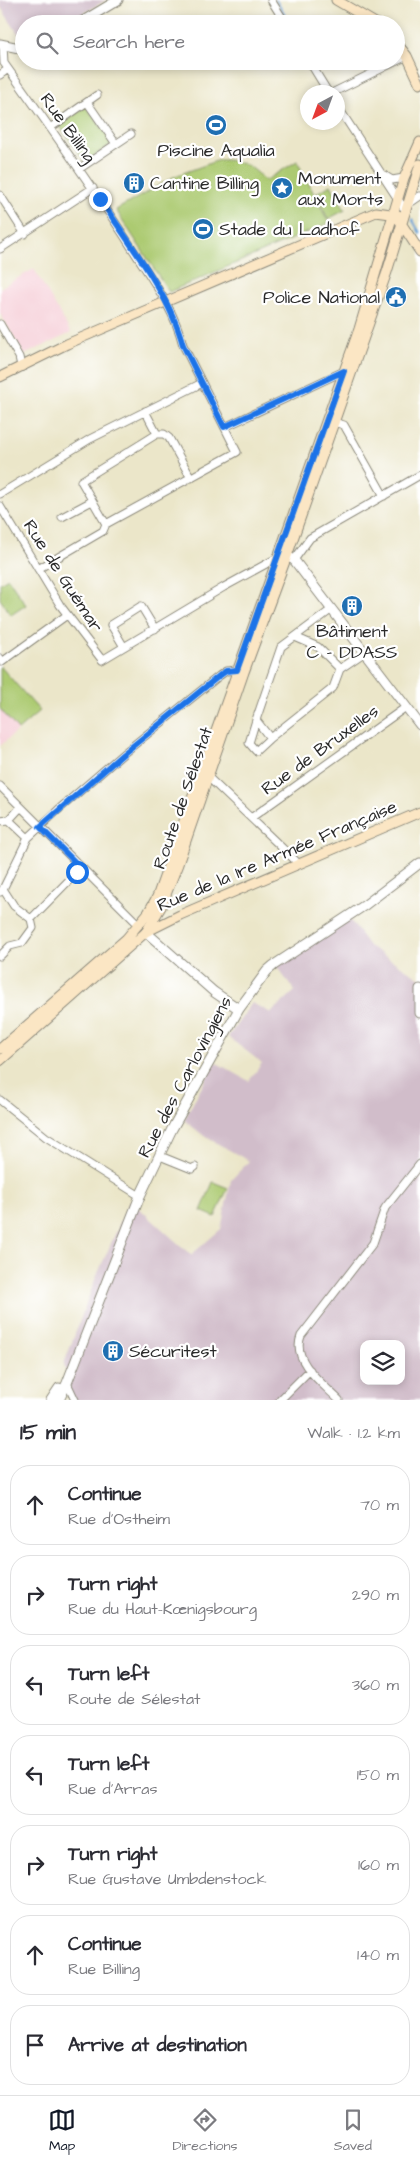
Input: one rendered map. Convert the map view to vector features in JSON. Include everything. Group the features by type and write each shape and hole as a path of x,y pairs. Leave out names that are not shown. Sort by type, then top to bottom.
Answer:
{"main road":[{"path":"336,0 361,15"},
{"path":"405,53 420,84"},
{"path":"407,207 398,199 404,178 420,142"},
{"path":"407,207 420,164"},
{"path":"401,189 420,252"},
{"path":"0,377 66,344 376,212 407,207"},
{"name":"Route de Sélestat","path":"143,928 157,898 233,680 240,671 291,558 375,280 407,207"},
{"name":"Route de Sélestat","path":"143,928 161,907 208,777 277,558 348,372"},
{"path":"277,558 291,558"},
{"name":"Rue de la 1re Armée Française","path":"143,928 170,920 420,812"},
{"path":"161,907 170,920"},
{"path":"0,1049 143,928"},
{"path":"0,1061 143,928"}],"street":[{"path":"93,15 118,0"},
{"path":"271,0 280,15"},
{"path":"2,44 15,47"},
{"name":"Rue Billing","path":"2,44 2,59 8,69 93,188 166,302 202,383 237,452 191,478"},
{"path":"0,74 8,69"},
{"path":"315,70 324,85"},
{"path":"345,87 379,70"},
{"path":"50,128 97,95"},
{"path":"87,102 116,144"},
{"path":"345,118 398,199"},
{"path":"79,169 131,134"},
{"path":"383,175 392,180 404,178"},
{"path":"0,249 93,188"},
{"path":"0,195 24,234"},
{"path":"0,324 19,357 21,366"},
{"path":"224,427 348,372"},
{"path":"1,491 90,439 202,383"},
{"path":"145,411 157,434"},
{"path":"333,422 344,426 384,496"},
{"path":"38,569 103,531 106,524 191,478 169,438 164,434 157,434 81,481 106,524"},
{"path":"420,475 310,538 291,558 420,725"},
{"path":"62,517 92,501"},
{"name":"Rue de Guémar","path":"0,506 67,615 102,660 124,647"},
{"path":"155,629 141,606 111,625 124,647 155,629 224,587 277,558"},
{"path":"332,609 281,647 249,743 256,752 270,738 333,688 340,669 364,652"},
{"path":"1,660 67,615"},
{"path":"295,636 318,646 340,669"},
{"path":"0,956 10,946 22,943 33,928 31,919 14,906 2,890 28,838 123,754 219,676 226,671 240,671"},
{"path":"219,676 233,680"},
{"name":"Rue de Bruxelles","path":"251,818 406,707"},
{"path":"256,720 270,738"},
{"path":"208,777 299,864"},
{"path":"0,786 143,928 214,992 238,1009"},
{"path":"9,820 21,807"},
{"path":"0,820 9,820 28,838"},
{"name":"Rue des Carlovingiens","path":"59,1400 140,1196 182,1111 238,1009 266,971 365,905 420,863"},
{"path":"31,919 81,868"},
{"path":"420,989 420,1013"},
{"path":"0,1100 46,1137 140,1196"},
{"path":"160,1156 192,1169 195,1167"},
{"path":"339,1400 310,1370 298,1352 298,1343 301,1336 373,1243 385,1208 420,1164"},
{"path":"280,1400 310,1370"},
{"path":"63,1400 74,1399 68,1379"},
{"name":"Rue des Carlovingiens","path":"51,1400 68,1379"}],"shaded area":[{"path":"0,0 106,0 82,14 15,15 15,29 0,6"},
{"path":"34,269 71,333 24,355 0,313 0,288"},
{"path":"0,709 18,730 0,746"},
{"path":"348,917 369,946 420,978 420,1400 71,1400 64,1364 95,1280 130,1200 191,1255 221,1229 231,1180 249,1161 204,1136 184,1120 215,1062 249,1081 262,1063 228,1037 252,1003 271,1013 295,991 276,966"}],"green space":[{"path":"86,106 113,143 85,162 59,125"},
{"name":"Stade du Ladhof","path":"219,160 245,164 256,171 265,181 297,161 329,223 169,292 116,210 175,176"},
{"path":"331,185 345,210 328,219 316,193"},
{"path":"8,578 26,605 11,615 0,599 0,583"},
{"path":"0,666 40,711 18,730 0,709"},
{"path":"213,1182 228,1188 215,1217 201,1211"}],"waterway":[{"path":"276,0 285,15"},
{"path":"412,219 420,233"}],"place":[{"name":"Piscine Aqualia","path":"216,125"},
{"name":"Cantine Billing","path":"134,183"},
{"name":"Monument aux Morts","path":"282,188"},
{"name":"Stade du Ladhof","path":"203,229"},
{"name":"Police National","path":"396,297"},
{"name":"Bâtiment C - DDASS","path":"352,606"},
{"name":"Sécuritest","path":"113,1351"}],"route":[{"path":"77,872 81,868 40,827 123,754 219,676 226,671 237,670 344,371 224,427 183,345 180,333 162,296 100,199"}]}
